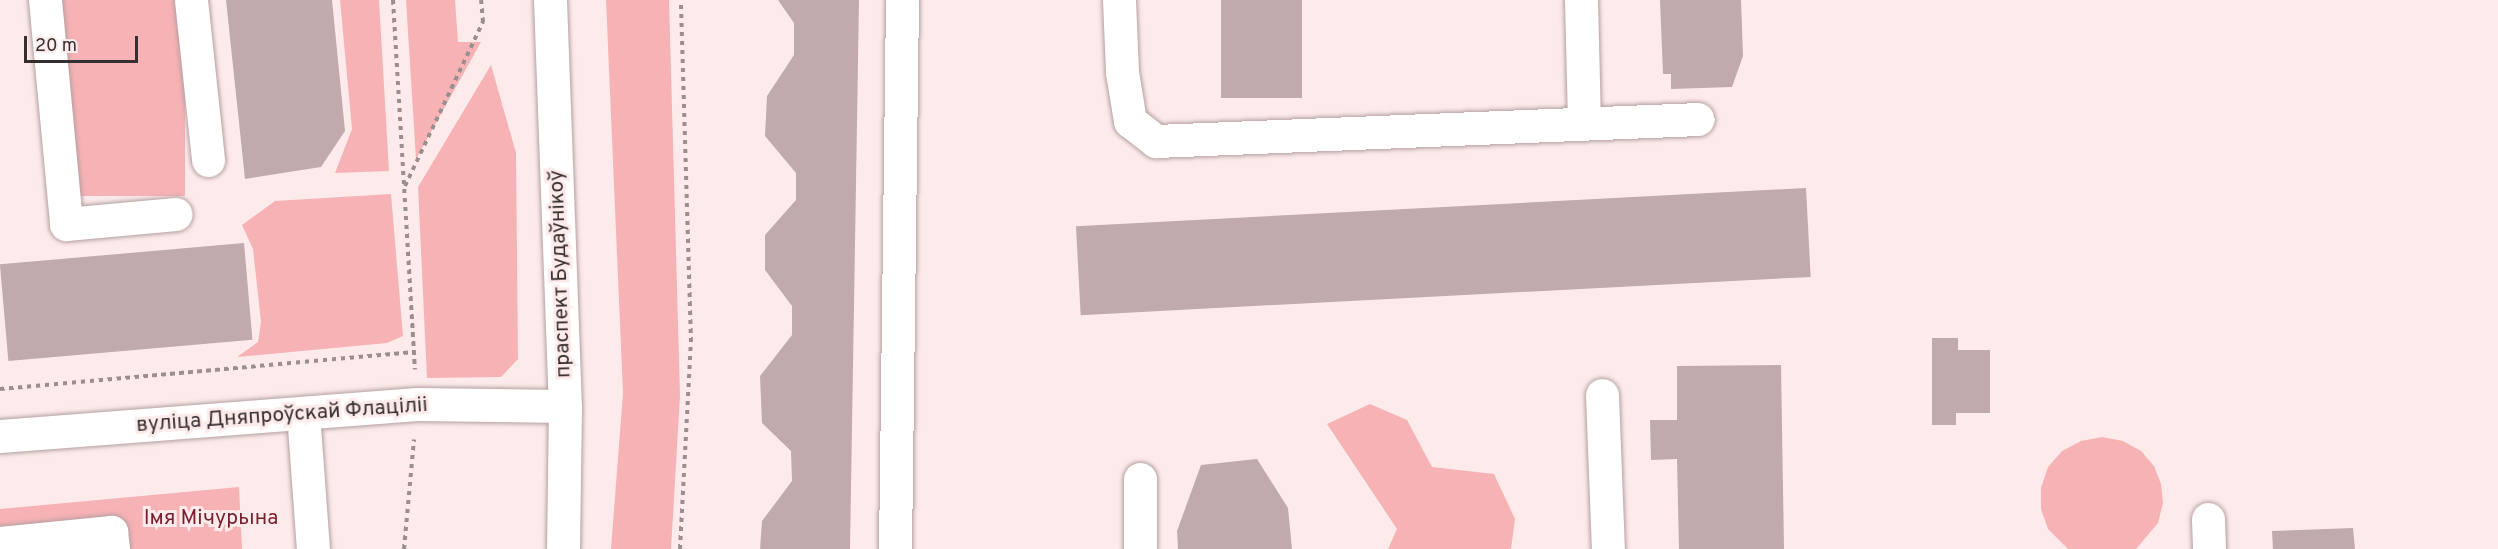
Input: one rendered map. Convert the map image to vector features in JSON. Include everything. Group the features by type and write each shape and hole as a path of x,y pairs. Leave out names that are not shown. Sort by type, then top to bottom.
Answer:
{"street":[{"path":"45,0 66,224 176,214"},
{"path":"191,0 208,160"},
{"name":"праспект Будаўнікоў","path":"550,0 565,406 563,549"},
{"path":"895,549 902,0"},
{"path":"1119,0 1122,72 1130,121 1156,141 1584,121 1698,119"},
{"path":"1581,0 1584,121"},
{"path":"1602,395 1608,549"},
{"name":"вуліца Дняпроўскай Флаціліі","path":"0,436 417,404 565,406"},
{"path":"303,413 313,549"},
{"path":"1140,479 1140,549"},
{"path":"0,543 111,532 113,549"}],"path":[{"path":"393,0 417,404 404,549"},
{"path":"404,188 483,22 481,0"},
{"path":"680,549 691,342 681,0"},
{"path":"0,389 414,352"}],"green space":[{"path":"61,0 185,0 185,196 61,196"},
{"path":"340,0 379,0 389,171 335,173 352,129"},
{"path":"406,0 455,0 458,42 481,42 416,159"},
{"path":"606,0 669,0 680,396 671,549 611,549 623,393"},
{"path":"491,65 516,153 518,359 501,377 427,378 418,187"},
{"path":"391,194 403,336 387,343 237,357 258,342 261,322 253,249 242,225 275,201"},
{"path":"1370,404 1407,420 1432,467 1494,474 1515,519 1511,549 1388,549 1397,529 1327,424"},
{"path":"2102,437 2123,441 2141,451 2154,466 2161,484 2163,503 2158,523 2136,549 2068,549 2048,529 2041,509 2041,488 2048,467 2062,451 2081,441"},
{"name":"Імя Мічурына","path":"239,487 242,549 0,549 0,509"}],"building":[{"path":"226,0 332,0 345,131 321,167 245,179"},
{"path":"778,0 859,0 850,549 760,549 762,521 792,481 791,451 762,423 760,376 792,335 792,306 765,270 765,235 796,200 796,173 765,136 767,96 794,55 794,23"},
{"path":"1221,0 1302,0 1302,98 1221,98"},
{"path":"1660,0 1741,0 1743,56 1732,87 1671,89 1671,74 1663,74"},
{"path":"1806,188 1811,277 1081,315 1076,226"},
{"path":"244,243 252,340 8,361 0,264"},
{"path":"1932,338 1958,338 1958,350 1990,350 1990,413 1956,413 1956,425 1932,425"},
{"path":"1781,365 1784,549 1679,549 1677,459 1651,460 1650,420 1677,420 1677,366"},
{"path":"1257,459 1288,508 1292,549 1178,549 1177,531 1201,465"},
{"path":"2353,528 2355,549 2273,549 2272,531"}]}
